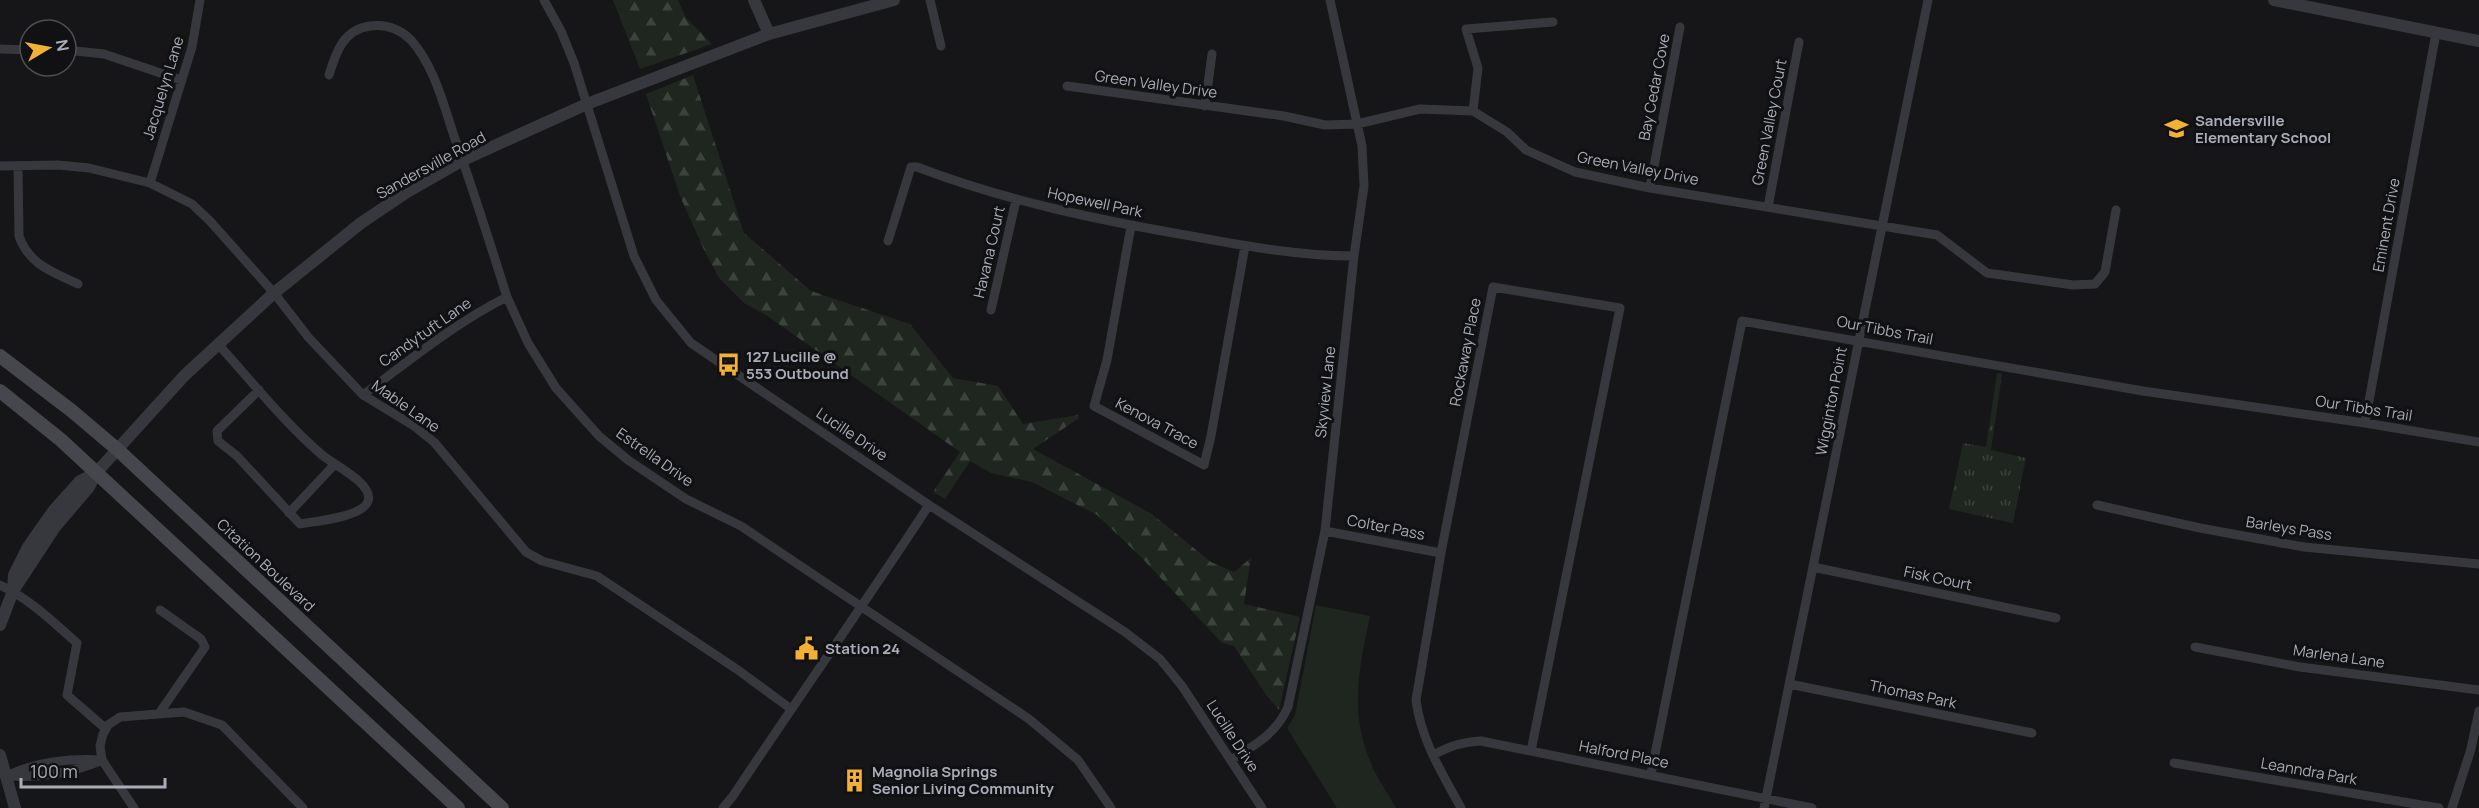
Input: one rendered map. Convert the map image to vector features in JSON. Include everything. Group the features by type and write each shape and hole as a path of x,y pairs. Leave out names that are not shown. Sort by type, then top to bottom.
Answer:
{"main road":[{"name":"Citation Boulevard","path":"0,356 72,411 118,450 502,808"},
{"path":"0,391 61,440 458,808"}],"street":[{"name":"Jacquelyn Lane","path":"150,183 195,38 200,0"},
{"name":"Lucille Drive","path":"544,0 561,31 587,104 634,256 643,278 672,322 691,343 718,363 929,505 1125,632 1160,659 1182,686 1262,808"},
{"path":"754,0 769,34"},
{"name":"Sandersville Road","path":"0,625 13,591 55,527 88,488 96,473 177,384 218,344 274,293 361,223 407,192 463,160 587,104 769,34 894,0"},
{"path":"930,0 941,46"},
{"name":"Skyview Lane","path":"1231,759 1269,736 1282,722 1288,707 1325,531 1354,256 1364,186 1362,146 1330,0"},
{"name":"Wigginton Point","path":"1765,804 1928,0"},
{"path":"2274,0 2479,41"},
{"path":"1473,111 1479,68 1466,29 1553,22"},
{"name":"Estrella Drive","path":"329,75 336,50 348,34 367,27 385,25 401,32 412,42 435,78 507,297 528,343 555,388 599,436 628,460 686,498 741,526 1029,719 1078,760 1111,808"},
{"name":"Bay Cedar Cove","path":"1650,188 1680,27"},
{"name":"Eminent Drive","path":"2365,423 2436,33"},
{"name":"Green Valley Court","path":"1768,207 1799,42"},
{"path":"0,49 18,50"},
{"path":"78,51 104,54 181,80"},
{"path":"1205,106 1212,54"},
{"name":"Green Valley Drive","path":"1067,86 1284,116 1325,125 1357,124 1420,109 1473,111 1506,132 1526,150 1563,168 1593,177 1937,235 1987,273 2073,285 2095,284 2105,272 2116,210"},
{"name":"Mable Lane","path":"0,166 82,166 150,183 192,204 274,293 309,338 363,395 397,415 434,442 526,552 542,561 597,576 791,709"},
{"path":"18,166 19,236 23,247 38,264 78,284"},
{"name":"Hopewell Park","path":"888,241 911,167 917,167 1016,200 1131,226 1245,246 1333,256 1354,256"},
{"name":"Havana Court","path":"991,310 1016,200"},
{"name":"Kenova Trace","path":"1131,226 1107,360 1094,406 1204,465 1245,246"},
{"name":"Rockaway Place","path":"1461,808 1419,723 1416,700 1440,553 1493,287 1620,308 1531,751"},
{"name":"Candytuft Lane","path":"363,395 440,336 507,297"},
{"name":"Our Tibbs Trail","path":"1651,774 1742,321 2143,391 2479,442"},
{"path":"218,344 295,430 334,465 362,483 369,493 368,502 361,511 300,524 237,456 218,441 217,431 259,390"},
{"path":"289,513 334,465"},
{"path":"723,808 862,608 929,505"},
{"name":"Barleys Pass","path":"2097,505 2200,528 2304,547 2479,564"},
{"name":"Colter Pass","path":"1325,531 1440,553"},
{"name":"Fisk Court","path":"1813,567 2056,618"},
{"path":"0,585 39,609 77,643 67,695 106,729"},
{"path":"160,610 201,639 206,647 160,712"},
{"name":"Marlena Lane","path":"2195,646 2300,667 2479,690"},
{"name":"Thomas Park","path":"1789,684 2032,734"},
{"path":"2452,808 2471,749 2479,711"},
{"path":"134,808 102,760 100,746 106,729 120,717 160,712 184,712 222,725 303,808"},
{"name":"Halford Place","path":"1433,755 1450,746 1481,741 1651,774 1765,804 1812,808"},
{"path":"0,755 15,808"},
{"path":"6,776 27,766 80,759 102,760"},
{"name":"Leanndra Park","path":"2174,763 2439,808"}],"green space":[{"path":"613,0 678,0 686,18 712,44 640,69"},
{"path":"693,75 744,233 811,291 910,324 953,378 998,386 1023,424 1078,415 1079,418 1033,449 1152,514 1211,562 1234,572 1251,558 1244,604 1300,617 1279,710 1266,695 1234,646 1222,643 1141,557 1097,515 1032,482 991,473 970,461 945,499 933,492 960,452 766,315 744,303 719,278 680,196 646,94"},
{"path":"1997,373 2002,374 1991,450 2026,458 2013,523 1949,509 1963,443 1986,447"},
{"path":"1316,605 1370,616 1362,654 1358,690 1360,726 1373,769 1396,808 1337,808 1287,728 1295,715"}],"place":[{"name":"Sandersville Elementary School","path":"2177,129"},
{"name":"127 Lucille @ 553 Outbound","path":"728,365"},
{"name":"Station 24","path":"807,648"},
{"name":"Magnolia Springs Senior Living Community","path":"854,780"}]}
